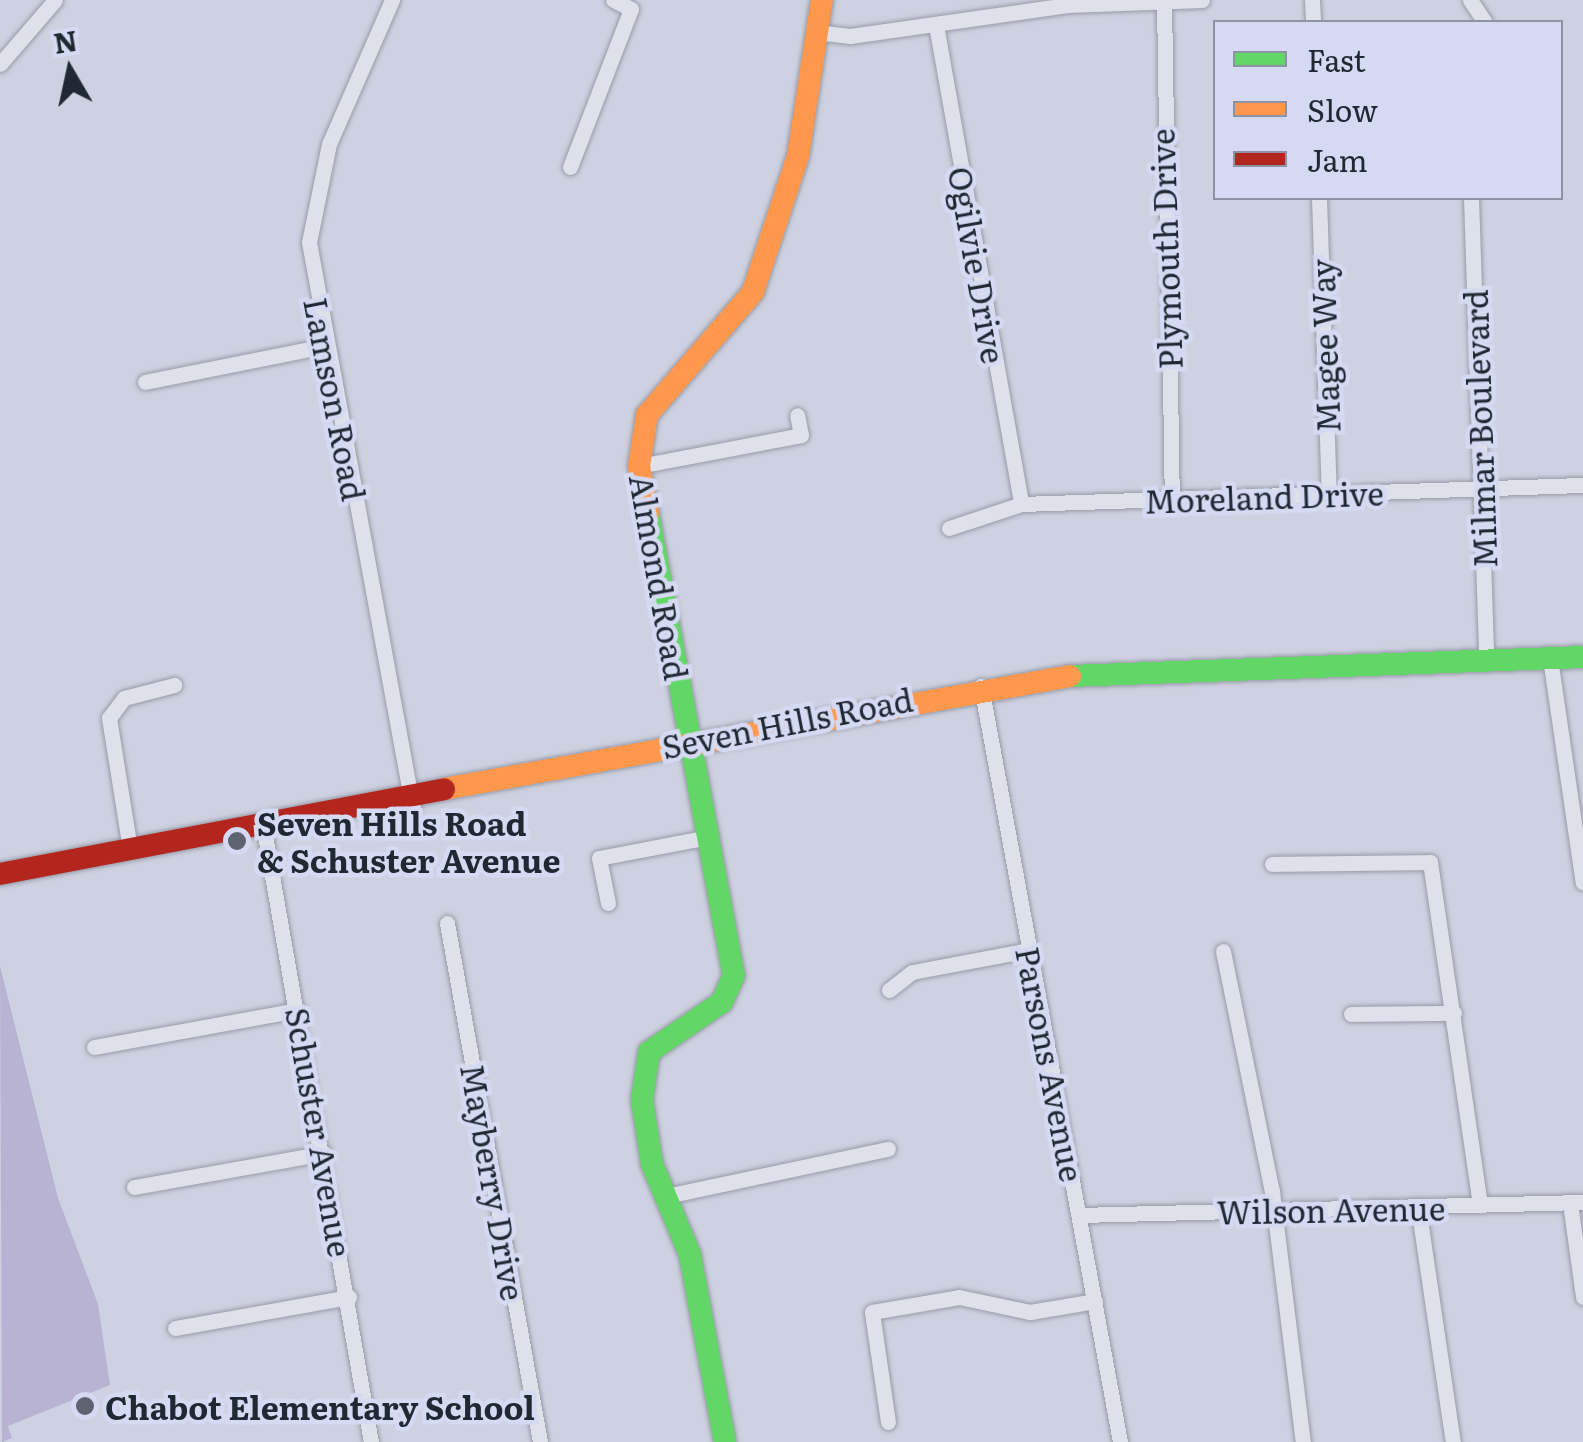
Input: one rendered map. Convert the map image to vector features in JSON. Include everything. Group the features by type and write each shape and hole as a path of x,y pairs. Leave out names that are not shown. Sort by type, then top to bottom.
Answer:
{"street":[{"name":"Lamson Road","path":"392,0 313,192 310,242 325,346 412,801"},
{"path":"570,166 631,9 613,0"},
{"name":"Almond Road","path":"725,1442 690,1255 652,1164 644,1066 659,1041 722,1002 734,976 640,466 647,415 752,292 798,156 822,0"},
{"path":"817,32 1202,0"},
{"name":"Plymouth Drive","path":"1164,1 1172,500"},
{"path":"0,64 45,3"},
{"name":"Ogilvie Drive","path":"936,25 1021,504"},
{"name":"Magee Way","path":"1319,200 1329,494"},
{"name":"Milmar Boulevard","path":"1471,200 1486,660"},
{"path":"146,382 325,346"},
{"path":"640,466 802,435 796,415"},
{"name":"Moreland Drive","path":"949,528 1021,504 1583,486"},
{"name":"Seven Hills Road","path":"0,874 263,824 412,801 689,741 1049,675 1583,656"},
{"path":"1550,658 1583,883"},
{"path":"130,849 109,718 124,698 174,685"},
{"name":"Parsons Avenue","path":"981,686 1120,1442"},
{"name":"Schuster Avenue","path":"263,824 324,1152 371,1442"},
{"path":"608,902 599,858 708,837"},
{"path":"1272,864 1430,862 1480,1205"},
{"name":"Mayberry Drive","path":"448,923 540,1442"},
{"path":"889,990 912,972 1030,950"},
{"path":"1223,950 1270,1210 1302,1442"},
{"path":"94,1047 298,1010"},
{"path":"1351,1014 1454,1013"},
{"path":"666,1196 888,1149"},
{"path":"134,1187 324,1152"},
{"path":"1576,1203 1583,1297"},
{"name":"Wilson Avenue","path":"1079,1215 1576,1203"},
{"path":"1418,1206 1453,1442"},
{"path":"176,1328 349,1297"},
{"path":"888,1422 872,1312 959,1297 1030,1312 1095,1302"}],"shaded area":[{"path":"0,966 58,1198 98,1304 110,1385 8,1426 12,1438 2,1442"}],"traffic: fast":[{"path":"648,513 734,975 722,1002 649,1052 642,1100 652,1164 690,1255 725,1442"},
{"path":"1070,676 1583,657"}],"traffic: slow":[{"path":"648,513 639,466 647,415 753,292 798,156 822,0"},
{"path":"444,789 1070,676"}],"traffic: jam":[{"path":"0,874 444,789"}],"place":[{"name":"Seven Hills Road & Schuster Avenue","path":"237,841"},
{"name":"Chabot Elementary School","path":"85,1406"}]}
